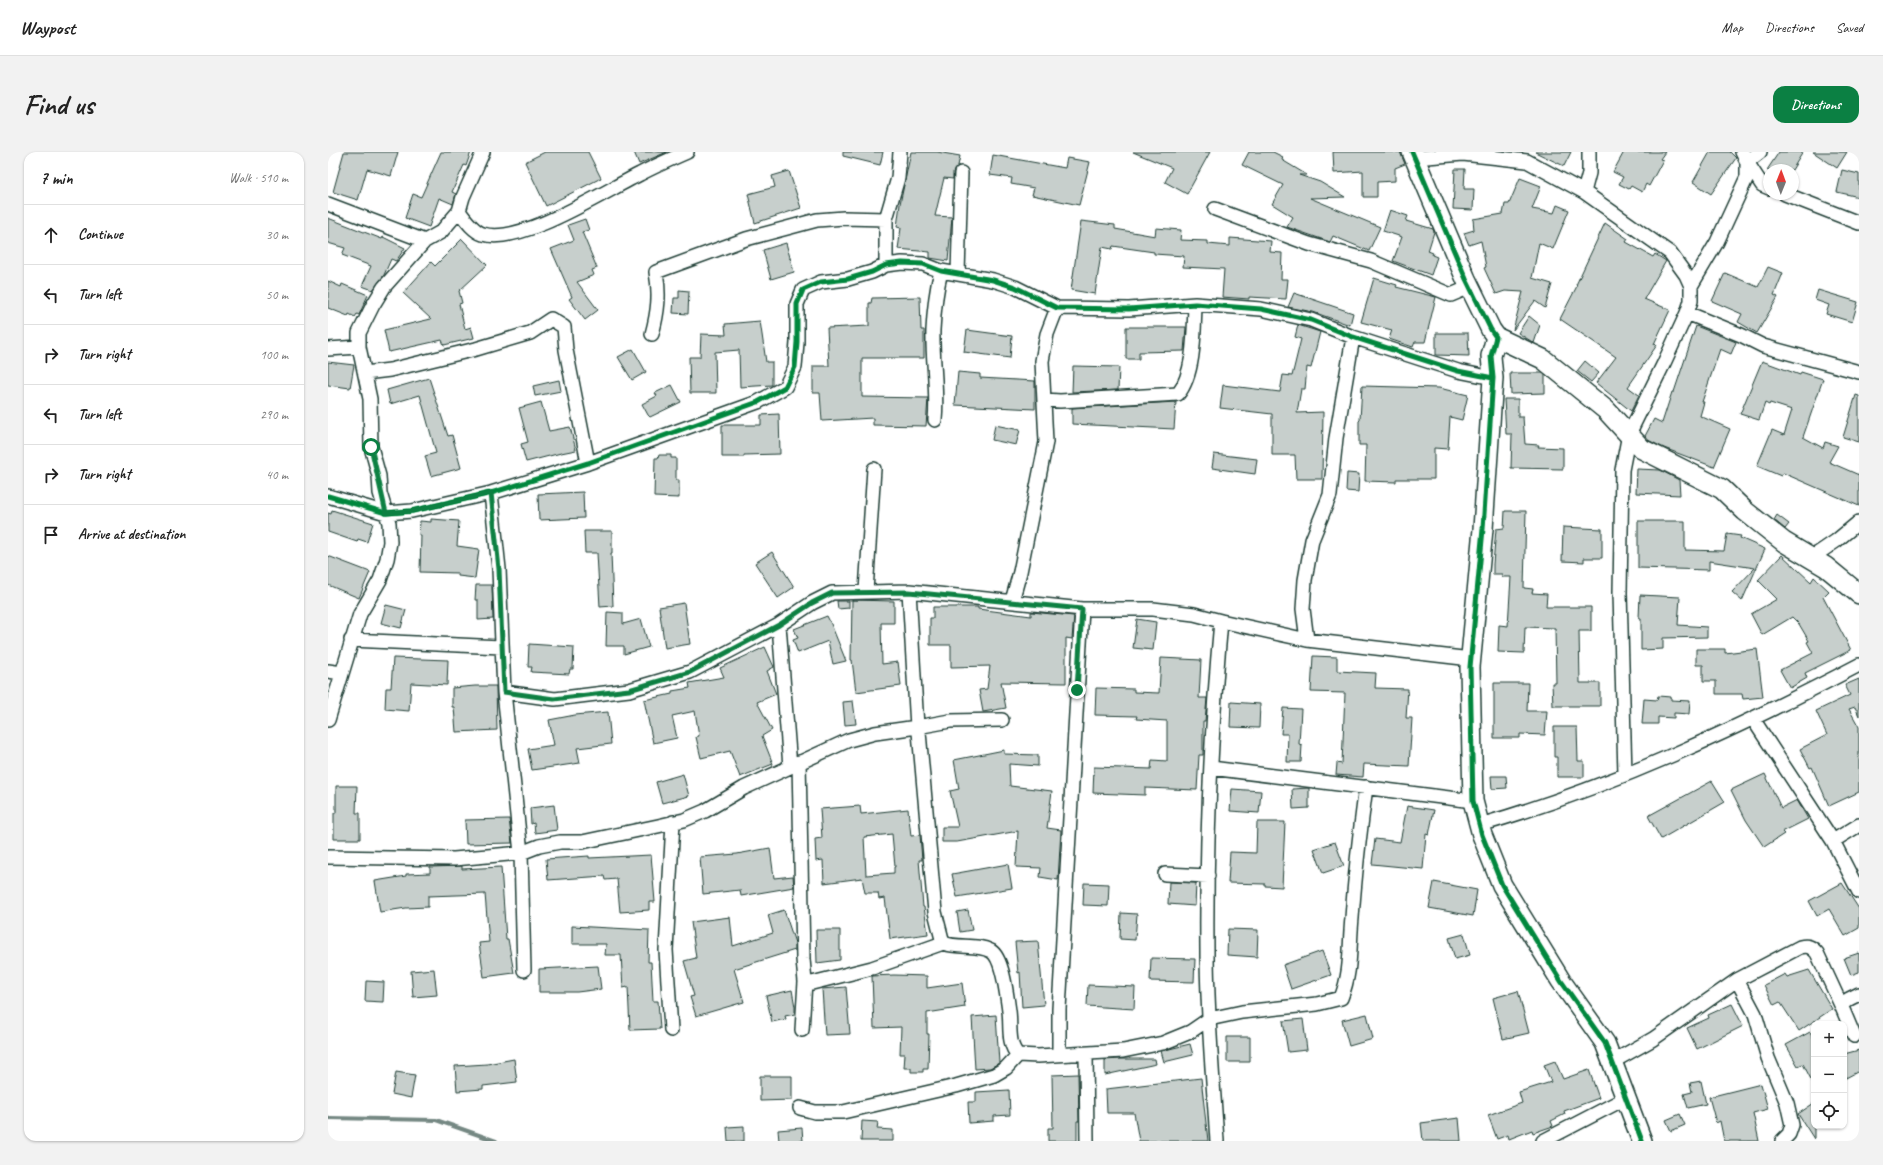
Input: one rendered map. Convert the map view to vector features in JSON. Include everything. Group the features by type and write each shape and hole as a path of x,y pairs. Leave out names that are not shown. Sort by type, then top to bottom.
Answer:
{"street":[{"path":"328,720 360,614 380,580 388,559 389,523 371,447 370,399 359,347 359,333 373,305 384,288 425,241 441,232 459,211 463,197 483,152"},
{"path":"459,211 473,228 481,234 502,235 515,233 558,216 641,173 687,152"},
{"path":"886,265 886,219 898,178 900,152"},
{"path":"1584,192 1589,172 1589,152"},
{"path":"1745,157 1760,152"},
{"path":"1625,774 1620,566 1622,470 1628,434 1664,363 1687,313 1691,300 1691,286 1686,275 1670,254 1584,192 1526,161 1464,154 1413,155 1470,287 1490,330 1496,337 1543,359 1606,410 1628,434 1642,449 1722,489 1745,511 1784,542 1826,567 1859,594"},
{"path":"1691,286 1717,242 1747,177 1745,157"},
{"path":"1745,157 1763,185"},
{"path":"958,274 961,173"},
{"path":"1799,199 1859,223"},
{"path":"328,204 425,241"},
{"path":"1215,209 1309,244 1371,261 1451,295 1470,287"},
{"path":"652,334 658,311 659,290 656,272 746,239 816,220 844,218 886,219"},
{"path":"328,496 386,513 412,511 491,493 588,463 758,402 785,387 794,367 797,342 796,304 803,290 821,282 848,280 872,272 886,265 902,263 923,264 941,271 993,280 1015,287 1057,308 1129,309 1195,304 1261,309 1311,320 1354,337 1458,371 1493,378"},
{"path":"936,420 937,407 933,331 936,292 941,271"},
{"path":"1045,400 1060,401 1178,394 1185,386 1190,370 1195,304"},
{"path":"1012,601 1020,572 1046,442 1042,361 1047,334 1057,308"},
{"path":"1687,313 1741,335 1763,346 1802,355 1859,372"},
{"path":"365,373 390,370 476,349 530,333 551,319 564,327 566,350 588,463"},
{"path":"1308,640 1303,610 1305,580 1312,540 1330,496 1336,438 1354,337"},
{"path":"1496,337 1491,356 1493,378 1471,659 1473,801 1480,825 1502,885 1561,981 1606,1043 1642,1141"},
{"path":"328,348 359,347"},
{"path":"866,591 874,469"},
{"path":"491,493 499,569 504,692 521,853 524,970"},
{"path":"1812,558 1836,542 1859,522"},
{"path":"504,692 554,699 629,690 690,672 779,625 812,603 832,593 866,591 909,592 1082,609 1153,609 1194,614 1308,640 1471,659"},
{"path":"909,592 916,727 919,732 935,912 943,943"},
{"path":"1059,1054 1059,1009 1082,609"},
{"path":"1217,1141 1206,951 1211,768 1221,621"},
{"path":"779,625 794,765 805,982 802,1030"},
{"path":"351,640 501,647"},
{"path":"1480,825 1527,810 1625,774 1709,740 1754,719 1859,665"},
{"path":"328,671 342,673"},
{"path":"1754,719 1833,841 1859,892"},
{"path":"328,857 454,859 521,853 539,846 560,842 582,842 684,820 705,811 744,788 849,740 875,733 950,721 1002,720"},
{"path":"1211,768 1473,801"},
{"path":"1018,1055 1038,1056 1123,1051 1163,1043 1190,1032 1209,1019 1242,1012 1317,1004 1341,998 1350,970 1351,921 1366,787"},
{"path":"671,1030 666,950 673,822"},
{"path":"1833,841 1859,825"},
{"path":"1165,874 1208,876"},
{"path":"805,982 812,983 872,968 943,943 954,947 974,946 991,952 1000,962 1009,1012 1011,1041 1018,1055"},
{"path":"1612,1062 1653,1039 1737,980 1800,946 1808,946 1813,948 1817,953 1854,1036"},
{"path":"1737,980 1755,1014 1768,1058 1787,1103 1792,1125 1789,1134 1782,1141"},
{"path":"1841,1005 1859,994"},
{"path":"1086,1054 1087,1141"},
{"path":"800,1108 815,1112 844,1112 956,1086 994,1075 1006,1068 1018,1055"},
{"path":"1543,1141 1626,1098"}],"building":[{"path":"344,152 398,152 391,176 367,169 358,200 333,192"},
{"path":"441,152 471,152 466,166 464,165 452,192 456,194 453,204 439,198 429,227 405,218 413,194 421,197"},
{"path":"545,152 588,152 601,178 546,206 525,162"},
{"path":"634,152 667,152 639,164"},
{"path":"843,152 883,152 880,165 843,156"},
{"path":"911,152 937,152 960,156 958,166 953,172 953,179 944,178 935,216 952,217 948,261 930,258 930,252 898,249 901,228 897,227 900,204"},
{"path":"1133,152 1210,152 1187,194 1165,182 1172,168"},
{"path":"1249,152 1273,152 1283,157 1282,160 1307,175 1299,175 1320,182 1345,197 1310,198 1380,227 1369,251 1333,236 1330,242 1287,227 1293,217 1272,204 1283,185 1242,165"},
{"path":"1333,152 1400,152 1405,164 1395,168 1395,181 1377,182 1377,197 1363,197 1363,171 1334,173"},
{"path":"1535,152 1571,152 1564,166"},
{"path":"1624,152 1665,152 1660,159 1663,160 1649,186 1646,184 1642,192 1631,186 1629,189 1619,184 1623,177 1613,172"},
{"path":"1710,152 1730,152 1736,158 1711,194 1693,182"},
{"path":"1779,152 1803,152 1796,164 1771,164"},
{"path":"1813,152 1847,152 1837,168"},
{"path":"993,155 1065,168 1067,158 1090,162 1079,205 1032,195 1034,188 1011,184 1012,178 990,175"},
{"path":"1455,169 1465,169 1464,189 1474,189 1473,210 1453,209"},
{"path":"1842,170 1859,174 1859,197 1837,192"},
{"path":"789,171 801,208 755,223 748,194 775,187 772,176"},
{"path":"1520,178 1541,186 1532,209 1554,213 1557,205 1569,210 1553,249 1539,243 1532,278 1552,284 1545,308 1535,301 1513,330 1523,292 1505,291 1496,294 1484,268 1486,267 1481,241 1469,245 1464,233 1474,230 1473,219 1503,214 1505,204 1509,204"},
{"path":"1390,210 1408,216 1406,221 1433,229 1434,232 1428,251 1437,257 1431,275 1393,261 1402,237 1383,231"},
{"path":"328,218 382,239 383,237 405,248 396,261 391,259 384,275 373,290 362,286 371,266 342,255 345,248 328,243"},
{"path":"585,219 589,230 582,232 597,268 592,270 594,275 577,282 598,310 585,320 569,299 572,297 551,249 574,240 568,225"},
{"path":"1081,221 1115,225 1115,229 1155,236 1156,228 1181,230 1180,240 1208,241 1208,244 1230,246 1230,238 1271,241 1270,252 1282,253 1281,279 1288,279 1286,299 1222,297 1224,269 1183,267 1184,256 1154,254 1154,252 1113,246 1112,249 1102,247 1095,294 1071,290"},
{"path":"1605,223 1628,239 1626,242 1653,257 1655,254 1666,261 1644,299 1670,310 1654,344 1657,345 1628,387 1639,395 1631,411 1596,383 1616,357 1560,319 1577,286 1576,285"},
{"path":"462,239 487,265 459,291 462,303 459,304 465,329 471,327 474,338 444,345 442,340 389,352 384,330 431,319 403,293 431,262 435,266"},
{"path":"786,243 794,272 771,279 763,250"},
{"path":"1768,267 1783,273 1774,295 1778,297 1757,333 1738,322 1742,314 1712,301 1725,273 1758,287"},
{"path":"1374,278 1397,285 1396,287 1436,297 1425,342 1415,342 1413,347 1389,339 1392,330 1361,322"},
{"path":"328,281 341,287 342,284 368,295 359,315 357,314 355,317 349,314 348,316 328,308"},
{"path":"679,290 689,291 688,314 673,313 674,298 679,298"},
{"path":"1818,290 1858,302 1852,322 1826,314 1829,305 1815,300"},
{"path":"1294,293 1353,313 1350,325 1313,312 1288,307"},
{"path":"920,297 921,330 924,330 924,358 862,358 862,397 928,398 926,426 873,425 873,418 822,421 820,393 813,393 813,366 829,366 827,328 869,326 869,303 871,303 872,298"},
{"path":"1529,316 1540,325 1534,343 1518,333"},
{"path":"760,321 766,362 772,362 772,385 740,387 739,350 715,352 716,393 690,393 689,357 700,357 701,334 726,335 725,324"},
{"path":"1298,325 1320,332 1311,368 1307,367 1305,389 1301,389 1297,413 1323,412 1322,479 1296,479 1295,455 1272,455 1272,414 1220,408 1223,385 1280,392 1283,375 1292,376 1301,339 1295,337"},
{"path":"1696,326 1736,342 1731,354 1720,349 1702,402 1704,402 1700,416 1730,429 1714,467 1664,448 1648,440 1645,436 1654,419 1662,423"},
{"path":"1126,327 1186,327 1184,351 1139,352 1139,359 1126,359"},
{"path":"967,330 1012,336 1010,358 964,352"},
{"path":"1436,333 1468,333 1469,356 1436,355"},
{"path":"633,349 646,372 632,380 618,357"},
{"path":"1585,361 1599,373 1591,382 1577,371"},
{"path":"1762,361 1800,375 1801,372 1823,379 1803,437 1823,448 1825,442 1838,446 1829,462 1859,475 1859,506 1783,473 1781,476 1757,466 1772,430 1784,435 1792,410 1770,403 1769,405 1765,403 1759,420 1740,414"},
{"path":"328,362 354,365 350,388 328,385"},
{"path":"1073,366 1119,367 1118,390 1072,392"},
{"path":"958,372 980,374 980,378 1035,381 1035,409 955,405"},
{"path":"1510,373 1542,373 1545,375 1545,393 1511,394"},
{"path":"429,378 448,436 452,435 461,468 431,476 425,456 436,453 420,395 390,404 387,390"},
{"path":"559,380 561,391 535,396 533,386"},
{"path":"672,385 681,402 650,417 642,404 657,396 655,393"},
{"path":"1362,386 1439,388 1468,395 1462,420 1450,417 1448,449 1434,448 1434,479 1396,479 1396,482 1365,481 1366,445 1359,445 1359,421"},
{"path":"1856,395 1859,396 1859,442 1843,437"},
{"path":"1504,399 1518,399 1518,417 1523,417 1525,444 1539,445 1538,447 1563,448 1563,469 1511,468 1512,434 1506,434"},
{"path":"541,402 549,431 570,427 576,450 526,462 521,444 528,442 519,408"},
{"path":"1176,402 1174,429 1072,424 1072,408"},
{"path":"779,414 780,454 722,457 722,425 761,425 761,415"},
{"path":"995,425 1020,430 1016,445 992,440"},
{"path":"1214,454 1257,459 1255,474 1212,468"},
{"path":"659,455 671,455 671,458 676,458 676,480 679,480 679,498 654,497 655,458 658,458"},
{"path":"1637,469 1660,470 1679,480 1680,495 1636,493"},
{"path":"1347,473 1359,474 1358,492 1346,491"},
{"path":"583,492 584,518 539,520 538,494"},
{"path":"332,510 373,523 367,542 358,539 357,542 328,532 328,513 331,514"},
{"path":"1505,511 1526,511 1524,588 1533,589 1532,593 1547,594 1546,607 1591,607 1591,631 1579,631 1580,683 1600,683 1600,706 1553,706 1552,683 1556,683 1555,628 1525,627 1524,653 1498,652 1499,625 1508,626 1511,577 1502,577 1502,574 1493,574 1493,564 1496,529 1504,528"},
{"path":"1777,515 1789,524 1785,529 1774,520"},
{"path":"431,519 459,521 457,546 479,549 475,578 458,576 458,573 420,572 420,521 431,522"},
{"path":"1638,521 1685,521 1685,550 1724,551 1727,534 1741,536 1740,538 1765,549 1742,601 1732,592 1755,568 1709,561 1709,570 1638,568"},
{"path":"1563,527 1602,529 1602,558 1584,558 1584,562 1562,561"},
{"path":"584,531 612,531 611,553 613,606 600,607 597,553 585,553"},
{"path":"772,552 794,587 778,598 755,563"},
{"path":"1782,555 1811,582 1814,577 1829,591 1823,597 1851,650 1805,673 1807,678 1790,688 1780,670 1813,653 1807,642 1809,641 1799,624 1792,617 1762,635 1751,614 1777,599 1758,580"},
{"path":"328,556 370,572 359,598 328,585"},
{"path":"476,585 492,585 493,619 478,620 478,600 475,600"},
{"path":"1640,595 1680,597 1678,625 1707,627 1707,637 1663,638 1663,649 1641,650 1641,618 1639,618"},
{"path":"852,600 894,601 894,623 881,623 882,664 898,662 901,686 856,692 851,660"},
{"path":"837,601 849,601 849,608 838,609"},
{"path":"684,603 690,644 665,648 659,607"},
{"path":"386,605 406,610 401,628 381,623"},
{"path":"933,607 978,607 978,609 1031,616 1031,612 1074,616 1072,639 1066,638 1066,683 1001,682 1006,708 983,712 979,690 987,689 990,666 951,667 951,645 930,645 930,618 933,618"},
{"path":"607,612 623,613 623,624 641,619 649,647 624,654 624,646 606,646"},
{"path":"827,616 846,661 833,664 828,641 798,653 793,640 798,638 794,629"},
{"path":"1137,619 1156,622 1153,650 1133,648"},
{"path":"529,644 574,647 573,669 570,669 569,674 531,672 532,667 528,667"},
{"path":"765,647 774,667 767,671 776,694 757,702 772,730 762,736 773,764 740,777 730,751 701,758 696,737 699,736 695,711 672,716 677,738 653,743 644,700 672,694 672,691 690,688 689,683 724,677 720,668"},
{"path":"1696,649 1725,649 1725,653 1757,649 1763,697 1743,699 1742,694 1716,694 1716,681 1703,681 1703,665 1696,665"},
{"path":"1313,656 1337,657 1337,671 1376,673 1375,688 1408,689 1406,718 1412,718 1409,766 1364,764 1363,777 1336,775 1337,763 1342,764 1345,693 1311,692"},
{"path":"393,658 448,660 447,685 411,683 409,711 385,709 386,688 391,688"},
{"path":"1161,658 1201,660 1199,698 1207,698 1205,721 1203,721 1203,755 1199,755 1197,790 1145,788 1145,795 1093,793 1094,767 1151,769 1152,760 1167,761 1167,721 1136,719 1137,716 1095,715 1096,688 1134,689 1134,692 1159,693"},
{"path":"1859,679 1859,716 1855,707 1849,709 1859,727 1859,792 1829,806 1812,767 1810,768 1800,749 1827,735 1816,711 1850,695 1845,685"},
{"path":"1494,683 1528,683 1527,711 1547,711 1545,735 1520,734 1520,738 1494,738"},
{"path":"496,686 497,730 456,732 454,707 452,707 452,688"},
{"path":"1658,696 1671,697 1671,700 1690,701 1689,714 1674,713 1674,718 1658,717 1658,724 1642,724 1644,699 1657,700"},
{"path":"853,701 856,724 845,725 843,702"},
{"path":"1231,702 1260,704 1259,728 1230,727"},
{"path":"1283,708 1301,709 1299,744 1302,745 1301,762 1287,762 1288,734 1281,734"},
{"path":"608,712 611,744 577,748 580,763 532,770 528,749 554,745 549,720 575,715"},
{"path":"1554,727 1577,727 1578,761 1584,761 1584,777 1557,777 1557,757 1554,757"},
{"path":"1004,750 1004,754 1038,755 1038,766 1009,764 1010,786 1052,791 1047,828 1061,830 1058,880 1040,877 1041,868 1016,867 1018,831 957,842 942,842 942,827 958,827 950,791 959,789 954,760"},
{"path":"683,774 689,796 662,803 656,782"},
{"path":"1765,774 1781,808 1797,800 1808,819 1782,832 1784,834 1764,847 1746,820 1731,790"},
{"path":"1491,776 1506,776 1507,788 1492,789"},
{"path":"1712,781 1725,802 1661,839 1648,816"},
{"path":"336,786 357,786 356,813 360,813 360,839 334,839"},
{"path":"1309,788 1309,808 1293,809 1292,789"},
{"path":"1232,789 1261,791 1259,813 1230,811"},
{"path":"554,805 557,830 535,833 534,823 531,824 530,808"},
{"path":"860,806 861,814 908,809 911,836 920,835 922,860 919,860 923,907 928,934 890,939 885,898 879,899 878,893 865,893 862,878 824,883 823,860 816,861 815,839 822,838 820,809","holes":["892,834 895,867 894,873 866,875 864,837"]},
{"path":"1407,806 1434,810 1429,835 1426,834 1423,869 1372,864 1375,839 1400,842"},
{"path":"509,819 512,843 466,844 465,820"},
{"path":"1257,822 1285,822 1282,887 1265,886 1265,884 1228,883 1230,852 1256,853"},
{"path":"1335,842 1344,866 1323,873 1314,849"},
{"path":"770,848 774,878 793,876 794,887 741,896 740,890 703,894 700,857 737,854"},
{"path":"651,855 655,902 649,902 649,910 620,912 617,879 605,880 604,876 548,880 546,859 589,856 589,858"},
{"path":"1008,864 1012,888 957,897 952,874"},
{"path":"462,866 462,869 501,867 506,939 508,939 514,973 484,977 479,943 489,942 485,894 428,896 428,907 406,908 380,912 375,881 406,876 406,874 430,873 430,867"},
{"path":"1169,882 1196,883 1195,906 1168,904"},
{"path":"1434,882 1477,890 1473,916 1429,908"},
{"path":"1084,883 1109,884 1108,906 1083,905"},
{"path":"1842,883 1859,909 1859,928 1845,936 1829,909 1817,916 1809,901"},
{"path":"784,910 795,943 795,950 734,969 744,1002 696,1016 690,997 694,996 684,961 696,958 691,922 730,917 733,946 773,933 768,915"},
{"path":"968,910 972,930 960,932 957,912"},
{"path":"1121,913 1137,914 1135,940 1120,939"},
{"path":"572,926 649,930 648,962 651,962 653,1001 658,1001 660,1029 630,1030 628,987 623,988 621,955 605,955 606,944 572,944"},
{"path":"1228,929 1258,930 1257,957 1227,955"},
{"path":"816,930 840,930 840,960 817,963"},
{"path":"1464,934 1470,955 1455,959 1449,938"},
{"path":"1038,941 1044,1005 1022,1007 1020,972 1018,973 1015,942"},
{"path":"1322,951 1331,975 1291,989 1283,965"},
{"path":"1859,953 1859,972 1851,975 1844,958"},
{"path":"1151,958 1195,959 1194,982 1150,981"},
{"path":"598,966 601,989 577,992 539,992 539,969"},
{"path":"434,969 437,995 413,997 411,971"},
{"path":"1809,970 1832,1009 1814,1021 1811,1021 1811,1023 1799,1031 1780,1002 1774,1005 1764,985 1785,974 1787,977"},
{"path":"872,976 927,976 927,988 962,983 965,1007 927,1013 927,1034 929,1034 928,1069 923,1069 923,1072 911,1072 911,1068 904,1068 905,1054 900,1054 901,1027 874,1028"},
{"path":"366,981 384,982 383,1002 365,1001"},
{"path":"1088,985 1135,987 1134,1009 1087,1006"},
{"path":"846,987 850,1034 825,1035 822,989"},
{"path":"792,990 795,1014 785,1016 786,1019 772,1022 766,996"},
{"path":"1518,991 1529,1033 1503,1039 1493,998"},
{"path":"1732,1004 1743,1026 1697,1049 1687,1028 1709,1018 1708,1015"},
{"path":"1367,1014 1373,1039 1349,1046 1342,1020"},
{"path":"996,1015 999,1063 990,1068 975,1069 972,1017"},
{"path":"1303,1019 1307,1050 1288,1052 1283,1021"},
{"path":"1810,1032 1811,1079 1803,1064 1798,1066 1786,1045"},
{"path":"1227,1037 1250,1037 1250,1062 1227,1062"},
{"path":"1190,1044 1193,1055 1164,1062 1161,1051"},
{"path":"1859,1050 1859,1071 1847,1077 1847,1057 1847,1053"},
{"path":"514,1059 517,1082 483,1086 483,1089 457,1091 455,1066 487,1064"},
{"path":"1155,1059 1156,1064 1105,1075 1105,1060"},
{"path":"1555,1061 1563,1079 1589,1070 1599,1098 1564,1111 1565,1114 1551,1121 1553,1126 1533,1133 1532,1130 1509,1139 1508,1135 1497,1139 1488,1115 1522,1103 1519,1092 1551,1082 1544,1065"},
{"path":"396,1072 415,1075 411,1098 392,1094"},
{"path":"1078,1074 1079,1121 1077,1121 1077,1141 1048,1141 1048,1128 1053,1128 1052,1075"},
{"path":"760,1076 792,1076 792,1100 760,1101"},
{"path":"1201,1078 1208,1141 1139,1141 1134,1113 1107,1113 1106,1089"},
{"path":"1701,1081 1706,1104 1688,1108 1684,1094 1692,1092 1690,1083"},
{"path":"1761,1084 1768,1109 1753,1113 1759,1141 1724,1141 1720,1121 1716,1123 1709,1097"},
{"path":"1009,1090 1010,1115 994,1116 994,1121 969,1123 968,1102 976,1102 976,1092"},
{"path":"1811,1105 1811,1129 1814,1129 1814,1139 1798,1114"},
{"path":"1680,1114 1685,1125 1671,1131 1666,1120"},
{"path":"1459,1118 1461,1141 1423,1141 1421,1123"},
{"path":"862,1121 878,1122 877,1129 893,1130 893,1141 861,1141"},
{"path":"744,1126 744,1141 728,1141 727,1127"},
{"path":"802,1128 803,1141 779,1141 778,1130"}],"waterway":[{"path":"328,1118 436,1120 496,1141"}],"cycle path":[{"path":"1412,152 1466,279 1491,330 1496,337 1491,356 1493,378 1483,529 1470,667 1473,801 1482,835 1502,885 1561,981 1605,1043 1642,1141"},
{"path":"328,496 386,513 412,511 491,493 588,463 758,402 785,387 795,367 797,342 797,304 803,290 821,282 848,279 872,272 886,265 902,263 923,264 941,271 993,280 1015,287 1057,308 1129,309 1195,304 1261,309 1311,320 1353,337 1458,371 1493,378"}],"route":[{"path":"371,447 379,476 380,492 386,513 412,511 491,493 499,569 504,692 554,699 629,690 690,672 779,625 812,603 832,593 866,591 909,592 1082,609 1077,690"}]}
